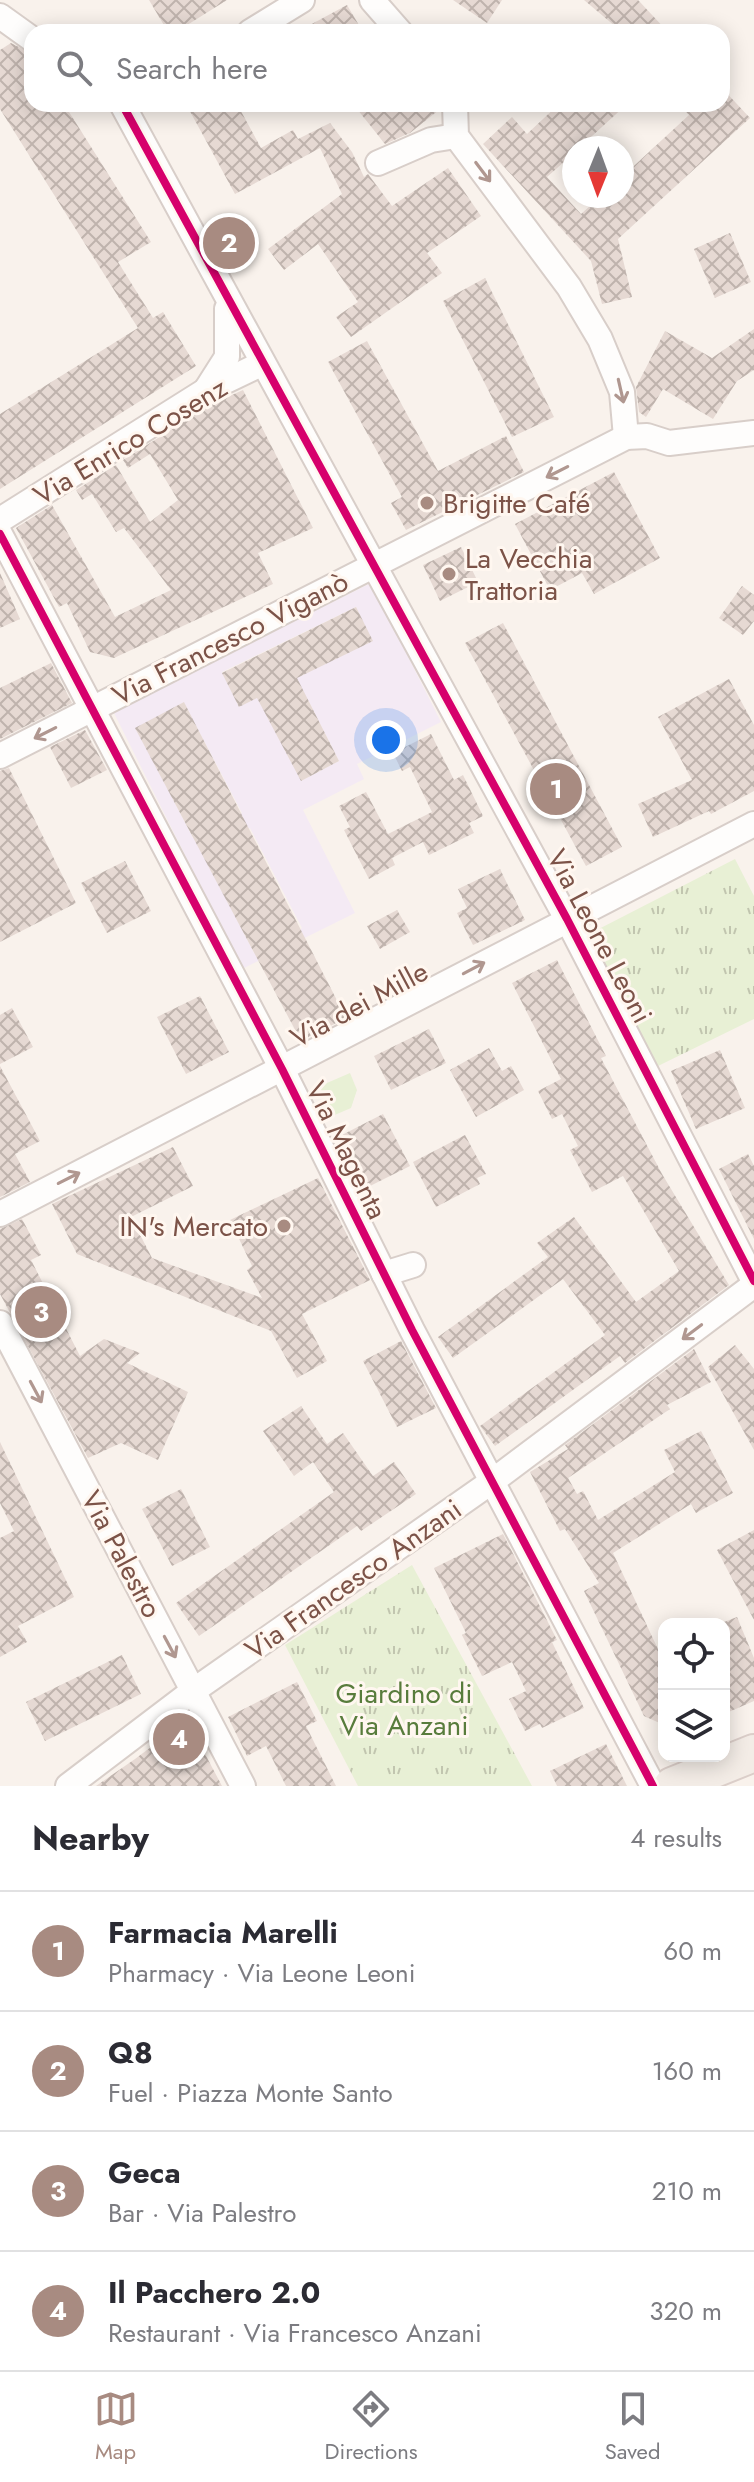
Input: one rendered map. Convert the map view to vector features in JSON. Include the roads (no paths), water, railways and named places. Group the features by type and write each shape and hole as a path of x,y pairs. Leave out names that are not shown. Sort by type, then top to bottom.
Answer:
{"main road":[{"path":"672,1786 754,1753"}],"street":[{"path":"263,24 302,0"},
{"path":"372,0 393,24"},
{"path":"0,16 24,33"},
{"name":"Via Leone Leoni","path":"130,112 226,300 375,563 567,919 754,1283"},
{"path":"455,112 456,136 569,287 600,339 622,392 626,437 647,436 669,443 754,433"},
{"path":"378,163 431,140 456,136"},
{"path":"205,391 227,357 226,300"},
{"name":"Via Enrico Cosenz","path":"0,520 205,391 261,364"},
{"name":"Via Francesco Viganò","path":"0,756 626,437"},
{"name":"Via Magenta","path":"0,534 282,1069 384,1274 653,1786"},
{"name":"Via dei Mille","path":"0,1214 754,824"},
{"path":"384,1274 413,1265"},
{"name":"Via Francesco Anzani","path":"68,1786 193,1691 494,1480 754,1283"},
{"name":"Via Palestro","path":"0,1323 243,1786"}],"place":[{"name":"Q8","path":"229,243"},
{"name":"Brigitte Café","path":"427,503"},
{"name":"La Vecchia Trattoria","path":"449,574"},
{"name":"Farmacia Marelli","path":"556,789"},
{"name":"IN's Mercato","path":"284,1226"},
{"name":"Geca","path":"41,1312"},
{"name":"Il Pacchero 2.0","path":"179,1739"}],"park label":[{"name":"Giardino di Via Anzani","path":"404,1709"}]}
